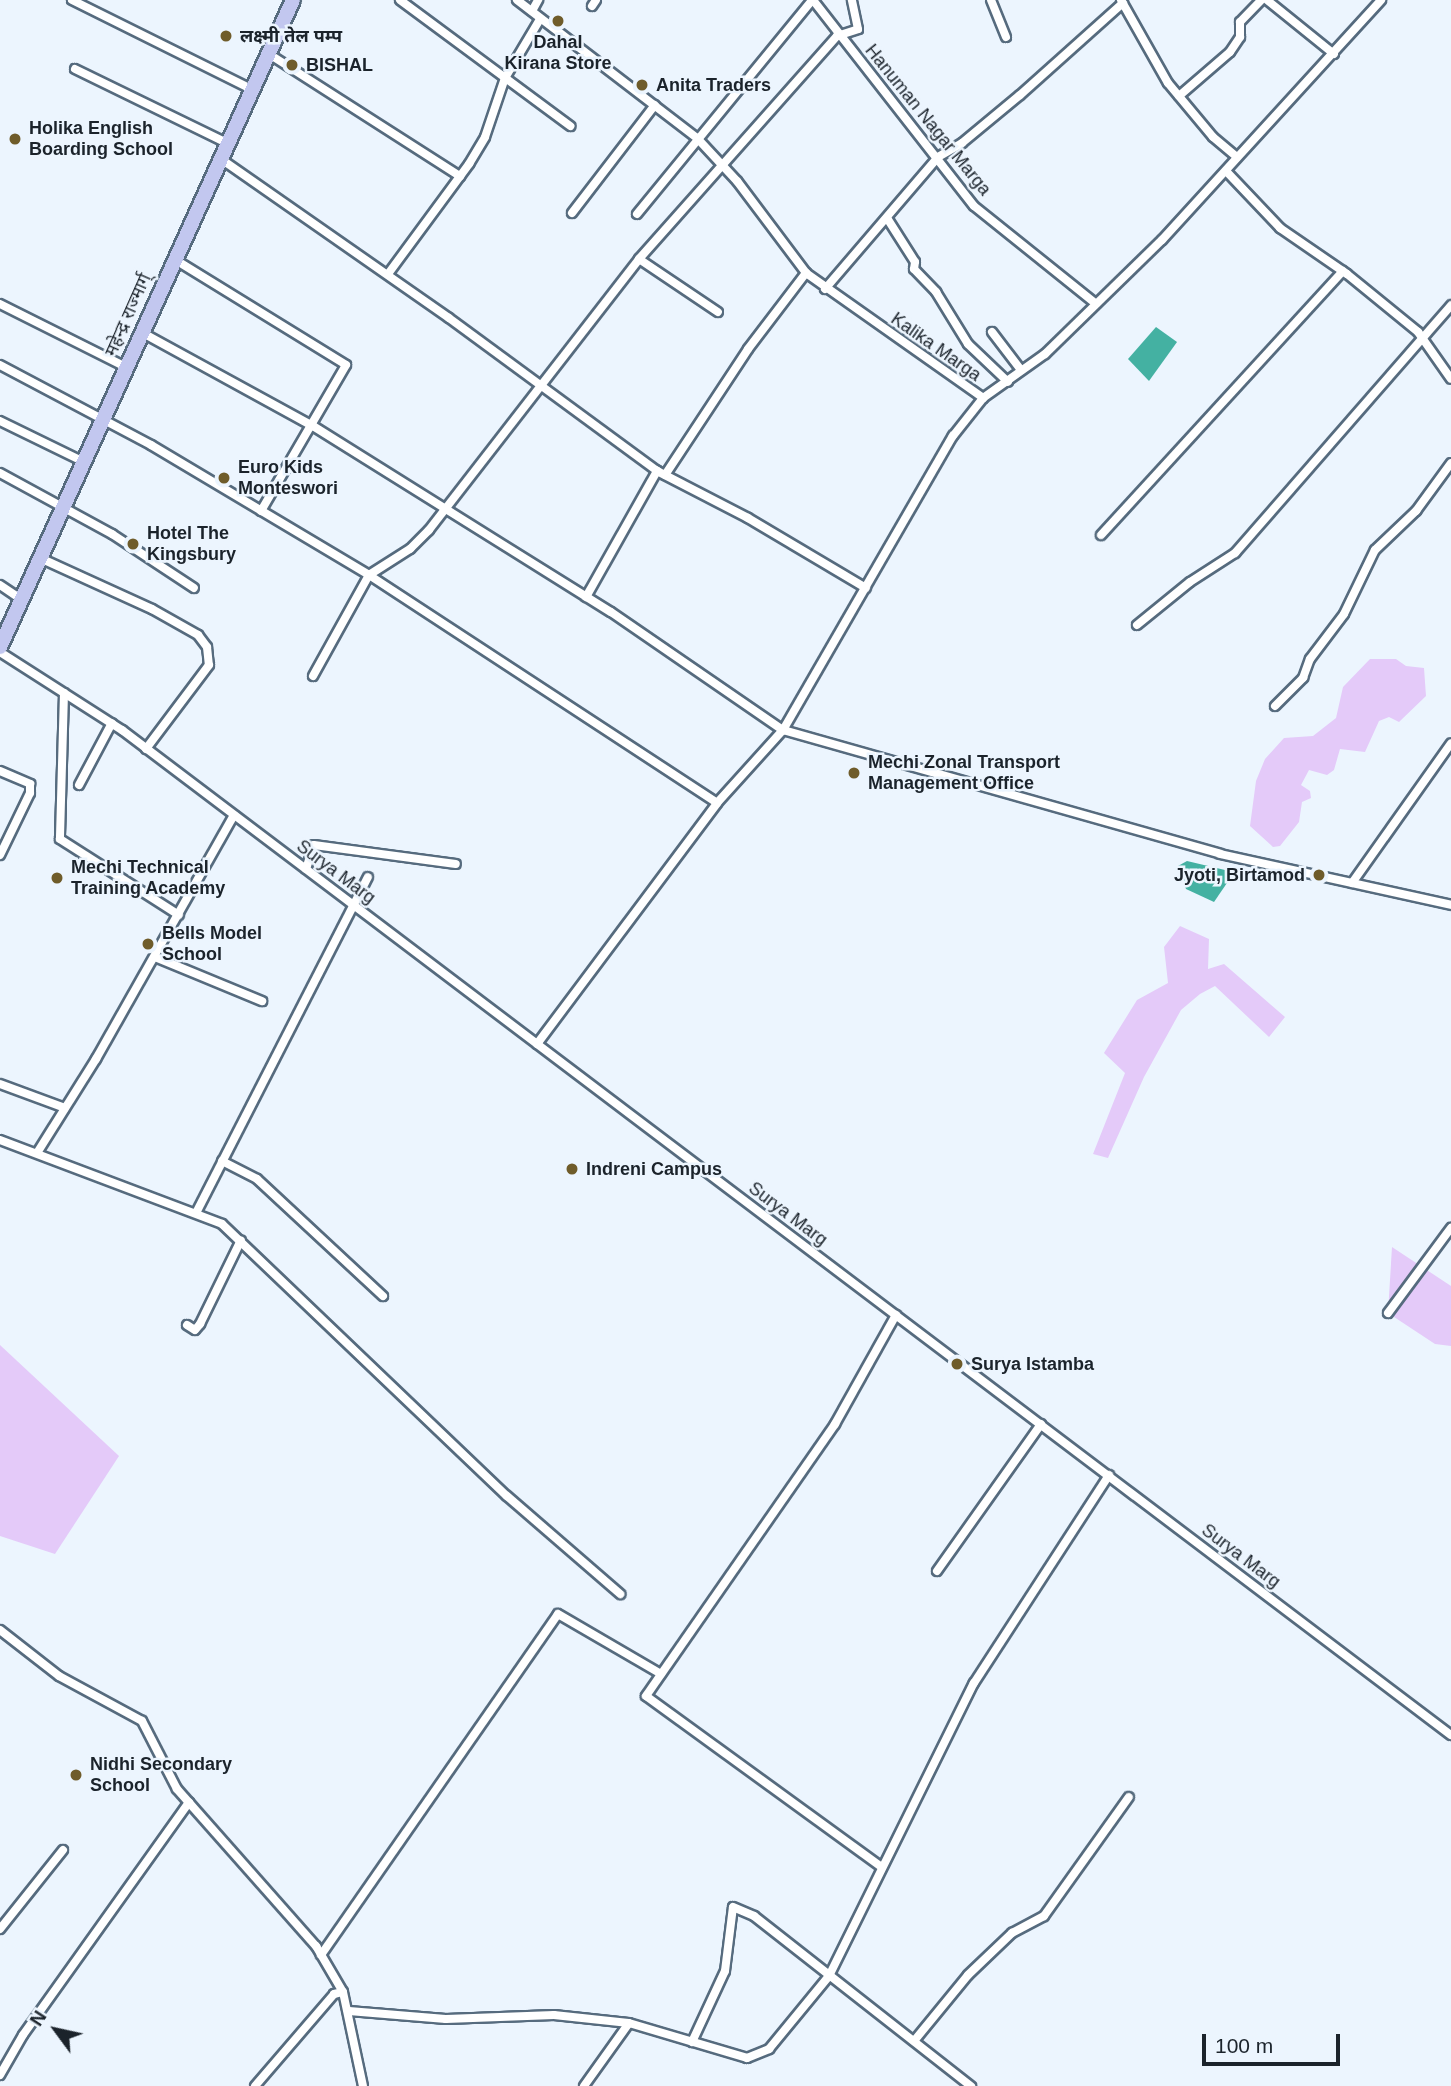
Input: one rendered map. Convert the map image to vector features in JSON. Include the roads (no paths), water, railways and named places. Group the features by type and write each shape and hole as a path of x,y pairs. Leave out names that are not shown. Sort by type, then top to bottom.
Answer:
{"highway":[{"name":"महेन्द्र राज्मार्ग्","path":"0,650 19,598 63,509 140,332 229,144 293,0"}],"street":[{"path":"72,0 253,90"},
{"path":"400,0 570,126"},
{"name":"Kalika Marga","path":"517,0 697,138 723,165 806,274 983,398 1008,382 1089,314 1094,302 1163,240 1226,172 1236,156 1252,146 1381,0"},
{"path":"531,11 538,0"},
{"path":"637,214 813,0"},
{"name":"Hanuman Nagar Marga","path":"813,0 837,36 938,157 974,206 1094,302"},
{"path":"313,676 369,575 410,549 639,259 837,36 858,29 852,0"},
{"path":"991,0 1006,37"},
{"path":"1178,96 1230,52 1240,37 1240,22 1261,0"},
{"path":"1267,0 1334,54"},
{"path":"825,289 887,218 913,181 938,157 962,143 1020,95 1122,1 1178,96 1213,137 1236,156"},
{"path":"388,274 460,176 485,137 505,78 540,19"},
{"path":"269,54 460,176"},
{"path":"75,69 229,144"},
{"path":"572,212 654,105"},
{"path":"221,159 388,274 539,388 661,473 866,588"},
{"path":"1226,172 1280,228 1343,271 1418,332 1421,341 1451,379"},
{"path":"887,218 915,262 914,269 936,292 968,344 1008,382"},
{"path":"174,259 342,360 345,372 261,511"},
{"path":"639,259 718,312"},
{"path":"1101,535 1343,271"},
{"path":"586,597 661,473 748,349 806,274"},
{"path":"0,304 126,367"},
{"path":"1137,625 1190,582 1236,553 1451,305"},
{"path":"140,332 313,426 586,597 783,730 1220,854 1451,905"},
{"path":"992,332 1021,370"},
{"path":"0,365 103,418 369,575 717,803"},
{"path":"537,1044 717,803 783,730 953,436 983,398"},
{"path":"0,421 84,462"},
{"path":"1275,706 1303,678 1310,659 1344,614 1375,550 1416,511 1451,463"},
{"path":"0,473 194,588"},
{"path":"40,558 152,609 198,635 206,647 209,665 146,749"},
{"path":"0,585 19,598"},
{"name":"Surya Marg","path":"0,650 112,723 353,903 1451,1735"},
{"path":"64,693 60,839 179,915"},
{"path":"79,785 112,723"},
{"path":"1352,883 1451,743"},
{"path":"0,771 30,783 30,793 0,855"},
{"path":"37,1153 155,957 234,815"},
{"path":"306,869 314,845 456,864"},
{"path":"197,1211 368,877"},
{"path":"155,957 262,1001"},
{"path":"0,1084 65,1108"},
{"path":"0,1140 197,1211 241,1240 432,1426 620,1594"},
{"path":"222,1161 257,1179 383,1296"},
{"path":"1388,1313 1451,1228"},
{"path":"187,1325 195,1331 200,1324 241,1240"},
{"path":"880,1866 650,1701 648,1689 835,1424 895,1315"},
{"path":"937,1571 1041,1424"},
{"path":"349,2011 446,2019 554,2015 629,2023 747,2058 769,2049 829,1976 880,1866 974,1683 1108,1475"},
{"path":"321,1955 558,1614 661,1674"},
{"path":"0,1630 60,1676 142,1721 165,1769 189,1802 321,1955 343,1992 363,2086"},
{"path":"914,2041 968,1975 1012,1933 1044,1916 1129,1797"},
{"path":"0,2075 23,2035 189,1802"},
{"path":"0,1929 64,1850"},
{"path":"692,2042 725,1971 733,1907 754,1916 971,2086"},
{"path":"255,2086 334,1994 343,1992"},
{"path":"584,2086 629,2023"}],"place":[{"name":"Dahal Kirana Store","path":"558,21"},
{"name":"लक्ष्मी तेल पम्प","path":"226,36"},
{"name":"BISHAL","path":"292,65"},
{"name":"Anita Traders","path":"642,85"},
{"name":"Holika English Boarding School","path":"15,139"},
{"name":"Euro Kids Monteswori","path":"224,478"},
{"name":"Hotel The Kingsbury","path":"133,544"},
{"name":"Mechi Zonal Transport Management Office","path":"854,773"},
{"name":"Jyoti, Birtamod","path":"1319,875"},
{"name":"Mechi Technical Training Academy","path":"57,878"},
{"name":"Bells Model School","path":"148,944"},
{"name":"Indreni Campus","path":"572,1169"},
{"name":"Surya Istamba","path":"957,1364"},
{"name":"Nidhi Secondary School","path":"76,1775"}]}
